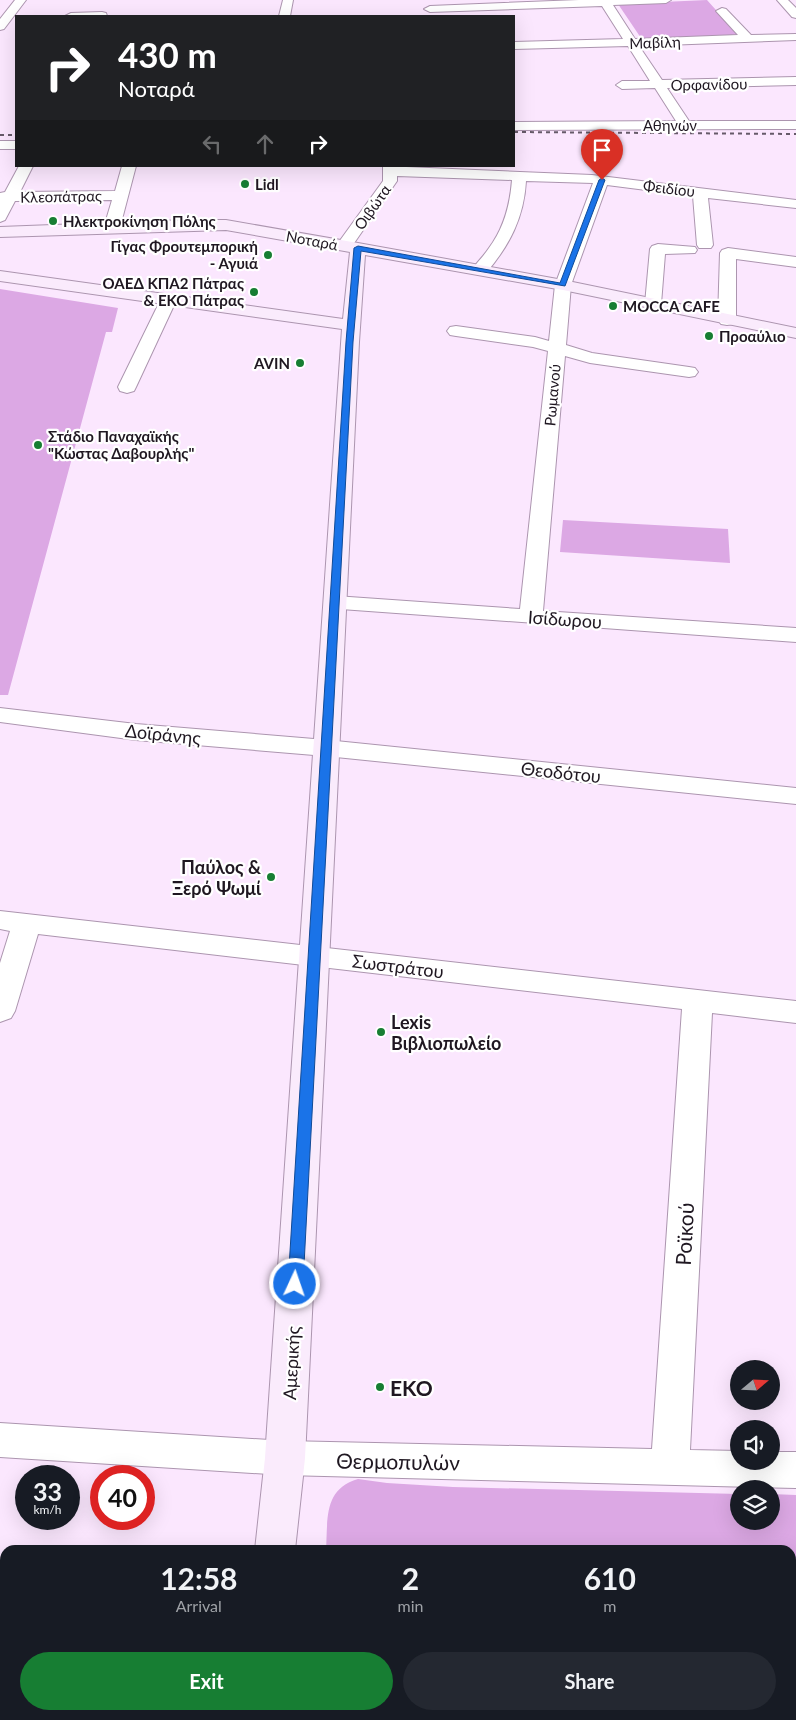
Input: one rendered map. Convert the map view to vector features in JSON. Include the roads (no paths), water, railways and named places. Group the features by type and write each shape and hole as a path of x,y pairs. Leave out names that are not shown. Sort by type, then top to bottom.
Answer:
{"street":[{"path":"8,21 21,0"},
{"path":"285,15 288,0"},
{"path":"430,8 666,0"},
{"path":"782,0 796,15"},
{"path":"605,1 685,125"},
{"path":"722,11 748,39"},
{"name":"Μαβίλη","path":"515,46 796,37"},
{"name":"Ορφανίδου","path":"622,85 796,82"},
{"name":"Αθηνών","path":"515,126 796,125"},
{"path":"0,145 15,145"},
{"path":"0,217 5,197 25,167"},
{"path":"112,227 129,167"},
{"name":"Φειδίου","path":"391,169 602,180 796,204"},
{"name":"Οιβώτα","path":"351,247 390,181 391,169"},
{"path":"480,270 498,248 510,226 517,202 519,177"},
{"name":"Ρωμανού","path":"531,617 563,285 602,180"},
{"path":"700,192 705,245"},
{"name":"Κλεοπάτρας","path":"5,197 122,195"},
{"name":"Νοταρά","path":"0,232 220,225 563,285 796,333"},
{"name":"Αμερικής","path":"276,1545 286,1458 351,324 351,247"},
{"path":"653,304 658,249 689,250"},
{"path":"727,320 728,253 796,262"},
{"path":"0,276 168,301 351,324"},
{"path":"127,387 168,301"},
{"path":"456,331 535,342 590,358 688,372"},
{"name":"Ισίδωρου","path":"335,603 796,635"},
{"name":"Δοϊράνης","path":"0,715 136,732 326,748"},
{"name":"Θεοδότου","path":"326,748 796,796"},
{"path":"0,1011 13,922"},
{"name":"Σωστράτου","path":"13,922 796,1012"},
{"name":"Ροϊκού","path":"670,1467 698,1000"},
{"name":"Θερμοπυλών","path":"0,1440 286,1458 796,1470"}],"railway":[{"path":"515,132 796,134"},
{"path":"0,135 15,135"}],"place":[{"name":"Lidl","path":"245,184"},
{"name":"Ηλεκτροκίνηση Πόλης","path":"53,221"},
{"name":"Γίγας Φρουτεμπορική - Αγυιά","path":"268,255"},
{"name":"ΟΑΕΔ ΚΠΑ2 Πάτρας & ΕΚΟ Πάτρας","path":"254,292"},
{"name":"MOCCA CAFE","path":"613,306"},
{"name":"Προαύλιο","path":"709,336"},
{"name":"AVIN","path":"300,363"},
{"name":"Στάδιο Παναχαϊκής \"Κώστας Δαβουρλής\"","path":"38,445"},
{"name":"Παύλος & Ξερό Ψωμί","path":"271,877"},
{"name":"Lexis Βιβλιοπωλείο","path":"381,1032"},
{"name":"EKO","path":"380,1387"}]}
